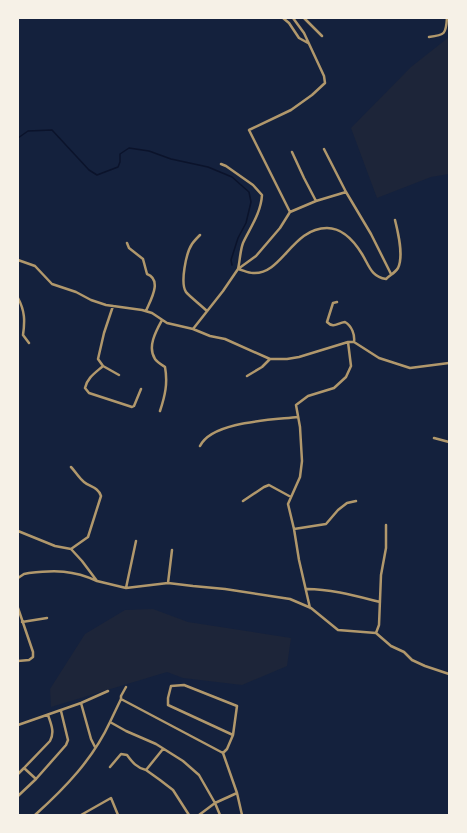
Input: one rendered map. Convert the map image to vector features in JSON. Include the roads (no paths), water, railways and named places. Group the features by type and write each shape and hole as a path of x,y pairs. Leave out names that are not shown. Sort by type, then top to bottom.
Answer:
{"street":[{"path":"283,18 289,23 299,38 308,44"},
{"path":"290,212 249,131 250,129 291,110 312,95 325,83 324,76 304,33 293,18"},
{"path":"304,18 322,36"},
{"path":"429,38 441,36 443,34 446,30 447,18"},
{"path":"324,149 346,192 371,234 391,274"},
{"path":"292,152 316,201"},
{"path":"221,164 253,185 262,196 262,202 254,224 243,245 238,269"},
{"path":"193,329 238,269 256,256 280,228 290,212 316,201 346,192"},
{"path":"238,269 253,273 263,272 272,268 301,238 311,231 327,228 341,231 347,235 362,254 368,266 379,278 386,279 395,272 400,262 400,243 395,220"},
{"path":"200,234 191,245 185,260 184,282 186,292 207,311"},
{"path":"127,243 129,248 143,259 147,274 152,276 155,281 153,297 146,311"},
{"path":"18,260 35,266 52,284 76,292 91,300 113,306 146,311 152,313 167,323 193,329 210,336 225,338 270,359 299,357 348,342 354,342 378,358 410,368 449,363"},
{"path":"18,298 23,306 25,319 23,335 29,343"},
{"path":"337,302 333,303 331,307 327,322 335,326 345,322 350,324 355,338 354,342"},
{"path":"113,306 104,332 98,359 103,366 119,375"},
{"path":"160,411 164,398 166,376 165,367 155,360 152,346 157,329 162,320"},
{"path":"310,608 288,504 300,477 302,462 296,405 308,396 334,388 346,377 351,366 348,342"},
{"path":"247,376 262,367 270,359"},
{"path":"103,366 86,383 85,388 89,393 132,407 134,406 141,389"},
{"path":"200,446 201,442 219,429 242,424 298,417"},
{"path":"434,438 449,442"},
{"path":"71,467 84,482 93,486 101,493 101,496 88,537 71,549"},
{"path":"243,501 264,487 269,486 291,497"},
{"path":"294,529 326,524 338,510 347,503 356,501"},
{"path":"376,633 379,625 381,575 386,548 386,525"},
{"path":"18,531 55,546 71,549 97,581"},
{"path":"126,588 136,541"},
{"path":"168,583 172,550"},
{"path":"18,578 29,573 60,570 84,575 97,581 126,588 168,583 209,586 290,599 310,608 338,630 376,633 392,646 404,652 412,660 425,666 448,673 449,670"},
{"path":"307,589 317,589 347,594 380,602"},
{"path":"18,608 33,652 33,657 29,660 18,661"},
{"path":"22,622 47,618"},
{"path":"223,753 227,749 233,735 237,706 184,686 171,686 168,705 233,735"},
{"path":"35,815 59,794 96,747 110,722 126,687"},
{"path":"18,725 61,711 108,691"},
{"path":"121,699 223,753 237,793 242,815"},
{"path":"81,703 91,739 96,747"},
{"path":"18,796 36,779 66,745 68,740 61,711"},
{"path":"18,774 50,741 52,736 52,727 48,715"},
{"path":"110,722 183,761 199,775 220,815"},
{"path":"146,770 163,749"},
{"path":"110,767 121,754 127,755 140,769 146,770 173,790 189,815"},
{"path":"24,768 36,779"},
{"path":"199,815 215,803 237,793"},
{"path":"81,815 111,798 118,815"}],"waterway":[{"path":"18,138 28,131 52,130 89,170 97,175 118,167 120,162 120,154 129,148 149,151 171,159 208,167 232,177 249,192 251,202 246,223 238,238 231,260 232,265"}]}
